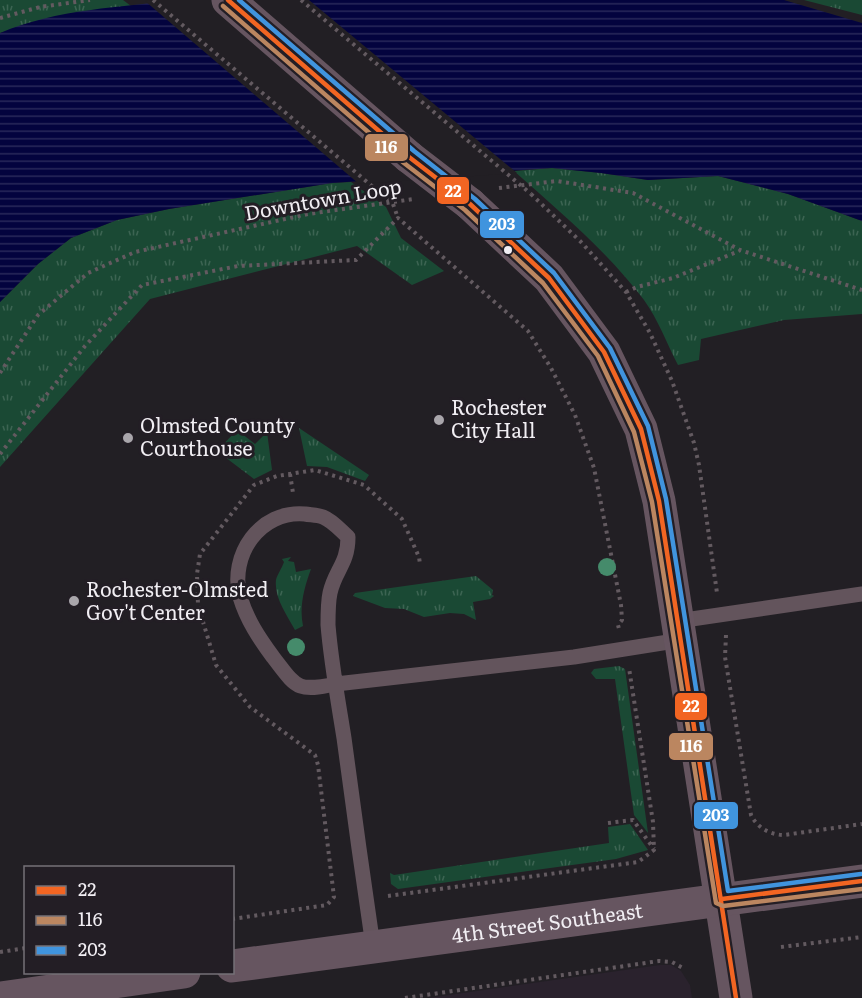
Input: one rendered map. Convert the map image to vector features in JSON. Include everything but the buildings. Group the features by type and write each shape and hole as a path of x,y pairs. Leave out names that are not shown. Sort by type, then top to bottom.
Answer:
{"main road":[{"path":"228,0 409,157 470,204 549,278 604,352 627,397 641,429 659,501 736,998"},
{"name":"4th Street Southeast","path":"234,966 862,881"},
{"path":"1,998 170,974"}],"lane":[{"path":"373,946 336,684 328,623 330,592 348,553 348,537 321,516 296,513 273,519 259,529 245,548 238,572 240,596 253,630 297,686 310,690 336,684 625,649 679,631 862,594"}],"path":[{"path":"0,18 40,7 90,0"},
{"path":"153,0 393,204 398,218 528,331 556,378 575,415 594,468 619,594 622,620 618,625 625,649 653,822 654,850"},
{"path":"301,0 531,194"},
{"path":"498,188 557,181 633,193 740,250 862,290"},
{"name":"Downtown Loop","path":"0,373 38,315 88,273 135,252 308,214 415,199"},
{"path":"0,454 85,346 142,285 238,266 356,260 398,218"},
{"path":"626,292 673,278 740,250"},
{"path":"234,919 327,905 334,897 315,755 249,707 216,665 198,605 197,574 200,554 254,485 277,476 315,470 364,485 402,519 420,564"},
{"path":"290,474 294,503"},
{"path":"608,823 633,820 654,850"},
{"path":"388,896 638,862 654,850"},
{"path":"781,947 862,937"},
{"path":"0,952 24,948"},
{"path":"405,998 659,961 672,962 683,968"}],"shaded area":[{"path":"181,0 784,0 862,23 862,221 788,194 718,176 648,180 552,168 332,183 169,209 117,220 71,238 38,264 0,302 0,33 21,25 66,14"},
{"path":"671,965 681,971 690,985 692,998 428,998"}],"green space":[{"path":"0,0 123,0 131,6 72,14 0,33"},
{"path":"804,0 862,0 862,15"},
{"path":"552,168 648,180 718,176 788,194 862,221 862,314 784,320 701,339 699,360 678,365 654,315 630,282 582,232 514,171"},
{"path":"351,182 386,207 401,238 444,271 412,285 357,246 150,299 0,467 0,302 38,264 71,238 117,220 169,209"},
{"path":"299,428 369,475 365,481 327,467 307,466"},
{"path":"237,430 255,444 267,432 272,470 254,479 217,451"},
{"path":"291,557 288,561 294,562 296,572 311,569 303,598 303,626 295,630 282,606 276,587 284,562 282,559"},
{"path":"476,576 493,590 492,595 494,596 473,602 476,620 464,614 450,613 424,617 404,609 385,608 353,596 355,593"},
{"path":"619,666 625,669 648,833 634,815 615,679 596,679 591,673 594,669"},
{"path":"630,824 648,850 616,859 398,889 391,884 390,873 394,875 609,843 608,827"}],"pier":[{"path":"309,0 517,173 359,184 145,1"}],"transit line":[{"name":"22","path":"228,0 409,157 470,204 549,278 604,352 641,429 659,501 736,998"},
{"name":"203","path":"239,0 414,151 475,199 554,273 610,348 648,426 666,499 728,891 861,874"},
{"name":"116","path":"223,6 404,163 465,210 543,283 598,356 634,432 652,502 716,903 723,906 862,889"},
{"name":"22","path":"722,899 862,881"}],"place":[{"name":"Rochester City Hall","path":"439,420"},
{"name":"Olmsted County Courthouse","path":"128,438"},
{"name":"Rochester-Olmsted Gov't Center","path":"74,601"}]}
